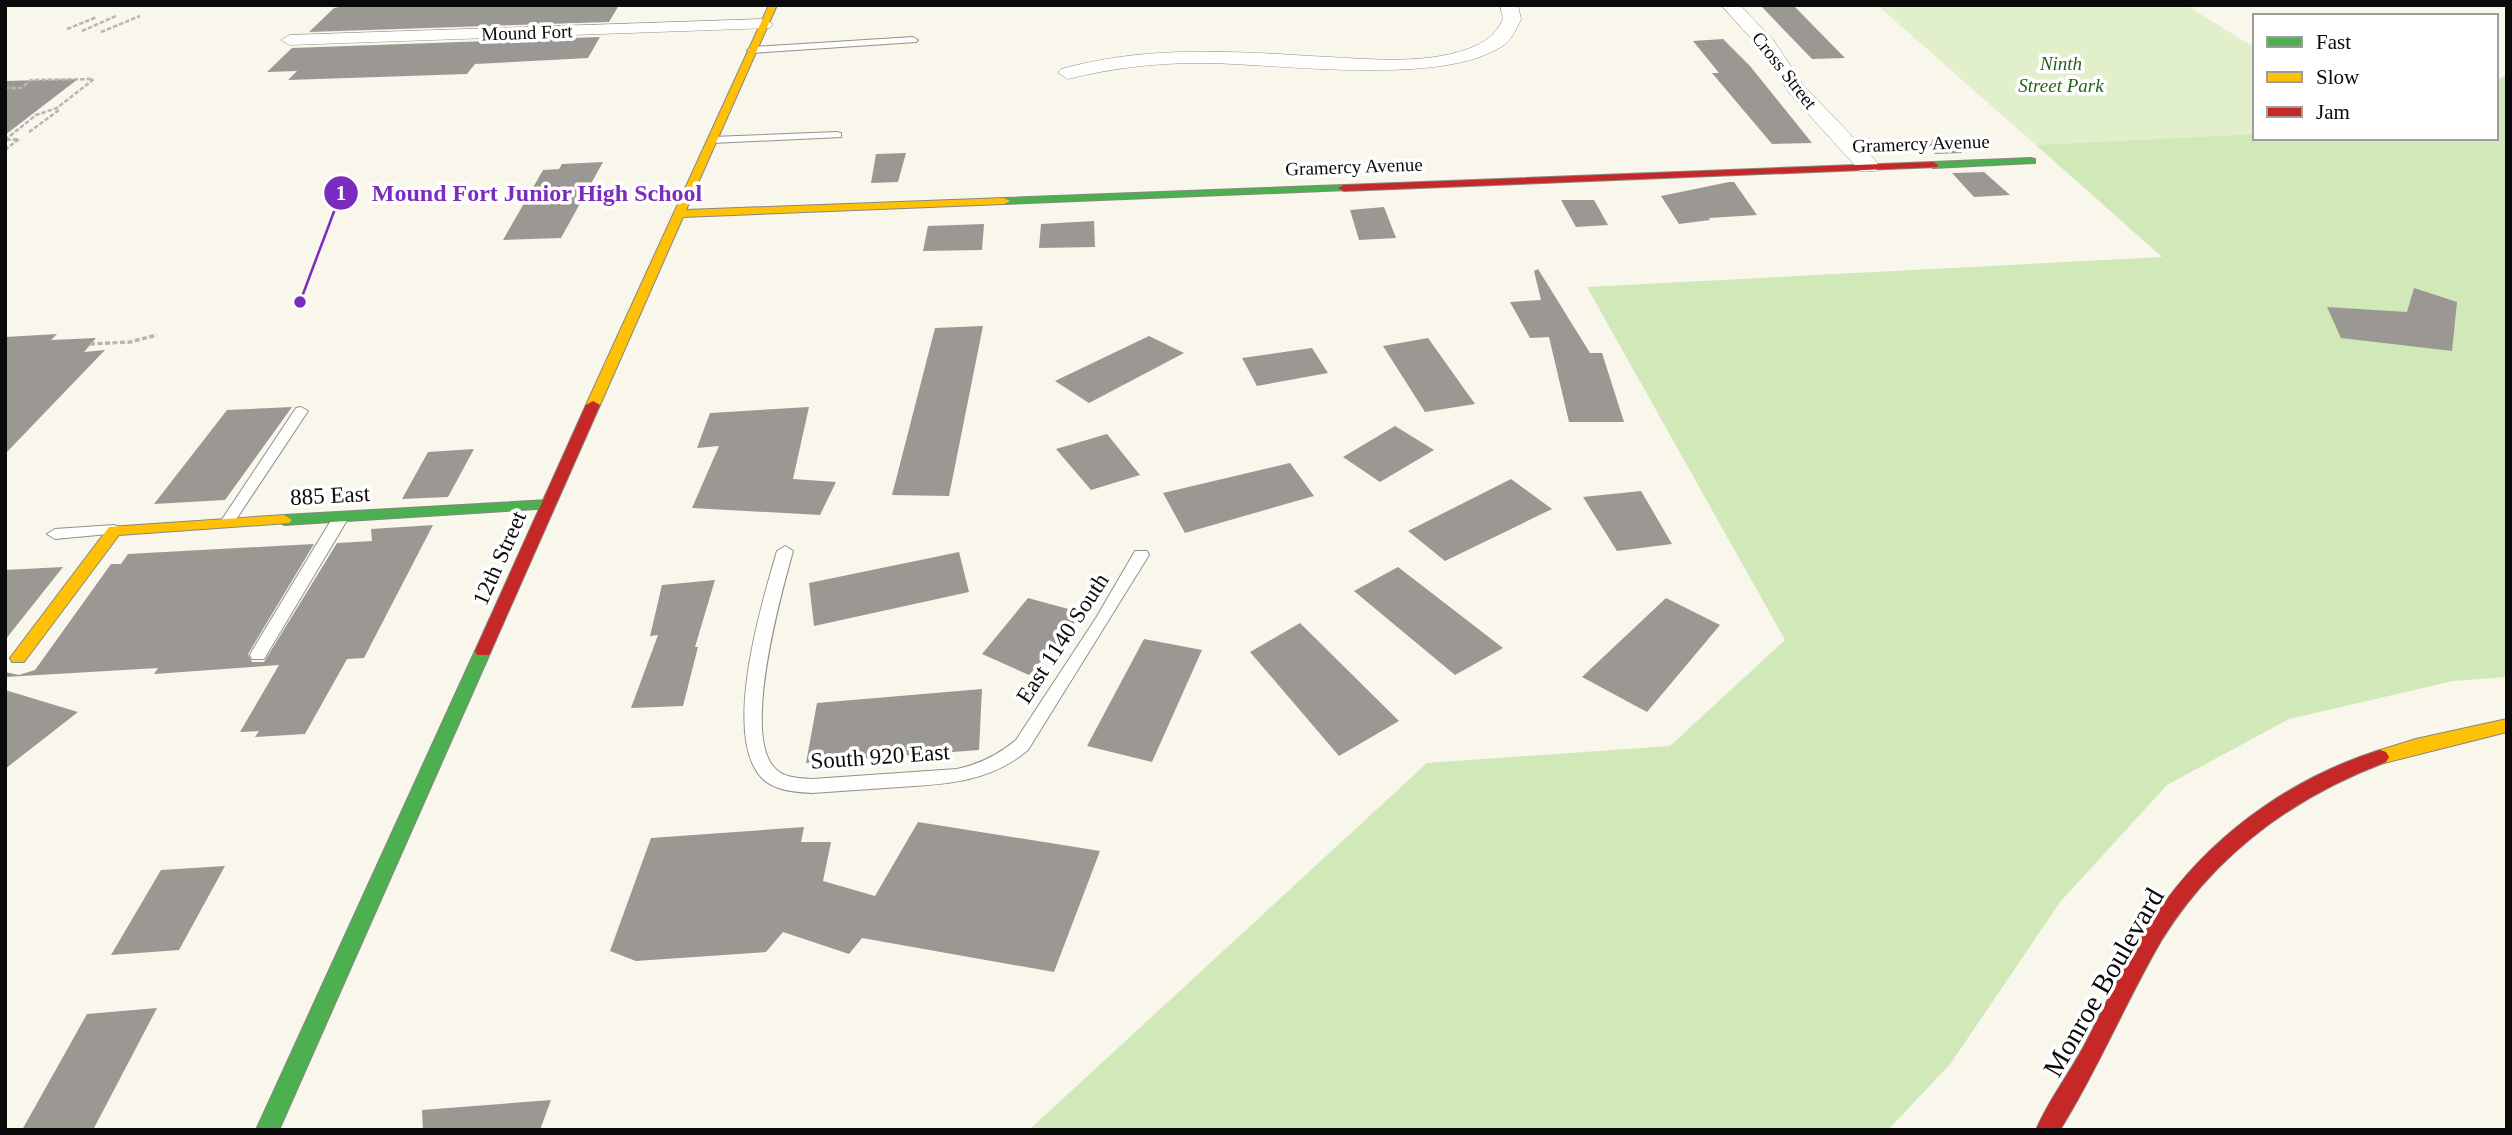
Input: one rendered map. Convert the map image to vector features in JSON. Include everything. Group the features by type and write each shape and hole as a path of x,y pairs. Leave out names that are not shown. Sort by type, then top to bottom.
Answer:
{"main road":[{"name":"12th Street","path":"267,1130 773,5"},
{"name":"Gramercy Avenue","path":"679,214 2031,161"},
{"name":"885 East","path":"114,530 548,505"},
{"path":"18,658 114,530"},
{"name":"Monroe Boulevard","path":"2047,1130 2132,980 2153,937 2208,862 2232,839 2279,804 2330,776 2384,754 2451,735 2507,725"}],"street":[{"path":"1068,73 1105,64 1197,59 1244,58 1380,64 1448,58 1470,54 1497,41 1513,19 1509,5"},
{"name":"Cross Street","path":"1730,5 1768,45 1797,90 1868,166"},
{"name":"Mound Fort","path":"290,40 764,24"}],"lane":[{"path":"752,50 913,40"},
{"path":"712,140 836,135"},
{"path":"226,524 302,411"},
{"path":"258,654 341,517"},
{"path":"55,534 114,530"},
{"name":"South 920 East","path":"785,551 759,666 754,744 759,760 769,774 789,784 812,786 978,772 996,765 1022,745"},
{"name":"East 1140 South","path":"1022,745 1141,555"}],"path":[{"path":"82,31 117,16"},
{"path":"101,32 140,16"},
{"path":"67,29 97,17"},
{"path":"5,88 21,88 31,80 94,79 57,108 36,115 5,140"},
{"path":"29,132 60,109 57,108"},
{"path":"5,140 19,139 5,150"},
{"path":"90,344 130,342 157,335"}],"green space":[{"name":"Ninth Street Park","path":"1877,5 2186,5 2253,47 2253,134 2036,145"},
{"path":"2507,75 2507,677 2453,681 2289,719 2167,785 2060,902 1951,1063 1888,1130 1029,1130 1427,763 1670,746 1785,640 1587,287 2162,257 2036,145 2253,134 2253,140 2498,140 2498,79"}],"building":[{"path":"350,5 619,5 609,22 309,32 334,8"},
{"path":"1793,5 1845,58 1812,59 1762,7"},
{"path":"600,37 588,58 475,64 467,74 288,80 297,71 267,72 292,48"},
{"path":"1723,39 1750,66 1812,143 1772,144 1712,73 1719,73 1693,41"},
{"path":"78,79 5,135 5,81"},
{"path":"1939,133 1962,153 1935,154 1927,145"},
{"path":"906,153 898,182 871,183 876,154"},
{"path":"603,162 561,238 503,240 543,170 559,169 562,164"},
{"path":"1984,172 2010,195 1974,197 1952,173"},
{"path":"1734,182 1757,215 1709,218 1710,220 1679,224 1661,196"},
{"path":"1561,200 1594,200 1608,225 1576,227"},
{"path":"1384,207 1396,238 1359,240 1350,210"},
{"path":"1094,221 1095,247 1039,248 1041,224"},
{"path":"984,224 982,250 923,251 928,226"},
{"path":"1538,269 1590,353 1602,353 1624,422 1569,422 1549,337 1530,338 1510,302 1541,300 1534,271"},
{"path":"2414,288 2457,302 2452,351 2341,338 2327,307 2407,312"},
{"path":"983,326 949,496 892,495 935,328"},
{"path":"57,334 51,340 96,338 84,352 105,350 5,454 5,337"},
{"path":"1149,336 1184,353 1089,403 1055,381"},
{"path":"1428,338 1475,404 1425,412 1383,346"},
{"path":"1312,348 1328,373 1257,386 1242,358"},
{"path":"292,407 225,500 154,504 227,410"},
{"path":"809,407 793,479 836,482 820,515 692,508 719,446 697,448 710,413"},
{"path":"1395,426 1434,450 1380,482 1343,457"},
{"path":"1107,434 1140,475 1091,490 1056,449"},
{"path":"474,449 448,497 402,499 428,452"},
{"path":"1290,463 1314,496 1185,533 1163,493"},
{"path":"1511,479 1552,509 1445,561 1408,531"},
{"path":"1641,491 1672,544 1617,551 1583,497"},
{"path":"433,525 364,658 347,659 305,734 255,737 259,731 240,732 279,665 154,674 158,668 5,677 5,672 19,675 35,670 111,564 121,564 128,554 314,544 248,654 252,662 264,662 337,543 372,541 371,529"},
{"path":"959,552 969,592 814,626 809,583"},
{"path":"63,567 5,640 5,570"},
{"path":"1398,567 1503,648 1455,675 1354,591"},
{"path":"715,580 695,647 698,647 683,706 631,708 658,635 650,636 662,585"},
{"path":"1028,598 1083,613 1029,675 982,654"},
{"path":"1666,598 1720,625 1647,712 1582,677"},
{"path":"1300,623 1399,721 1339,756 1250,652"},
{"path":"1144,639 1202,650 1152,762 1087,746"},
{"path":"982,689 979,750 806,763 817,703"},
{"path":"5,690 78,712 5,769"},
{"path":"918,822 1100,851 1054,972 862,938 849,954 783,932 766,952 636,961 610,951 651,838 804,827 801,842 831,842 823,881 875,896"},
{"path":"225,866 179,950 111,955 161,870"},
{"path":"157,1008 93,1130 22,1130 87,1014"},
{"path":"551,1100 540,1130 423,1130 422,1110"}],"traffic: fast":[{"path":"1933,165 2031,161"},
{"path":"1004,201 1344,188"},
{"path":"284,520 548,505"},
{"path":"267,1130 483,651"}],"traffic: slow":[{"path":"593,405 773,5"},
{"path":"679,214 1004,201"},
{"path":"18,658 114,530 284,520"},
{"path":"2380,757 2507,725"}],"traffic: jam":[{"path":"1344,188 1933,165"},
{"path":"483,651 593,405"},
{"path":"2047,1130 2076,1082 2155,934 2198,876 2224,849 2281,804 2346,770 2380,757"}],"place":[{"name":"Mound Fort Junior High School","path":"300,302"}]}
